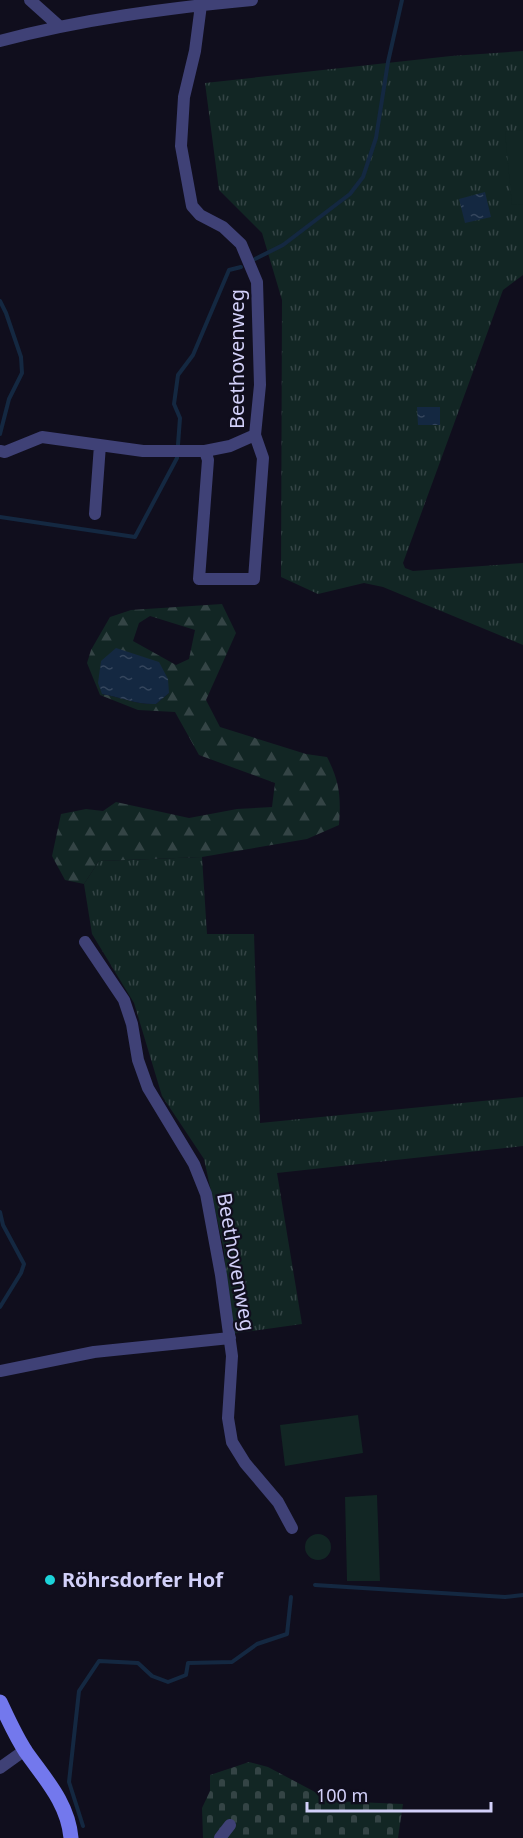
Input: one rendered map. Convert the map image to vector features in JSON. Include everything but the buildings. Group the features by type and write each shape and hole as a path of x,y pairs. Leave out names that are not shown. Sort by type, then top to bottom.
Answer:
{"street":[{"path":"30,0 59,26"},
{"path":"0,40 59,26 201,5 252,0"},
{"name":"Beethovenweg","path":"201,5 195,51 184,97 181,146 192,206 200,215 223,227 241,244 257,282 260,385 255,435 263,458 254,579 199,579 208,460 205,451"},
{"path":"0,451 4,452 42,437 143,452 205,451 230,446 255,435"},
{"path":"95,514 100,445"},
{"name":"Beethovenweg","path":"85,942 124,1000 132,1024 138,1060 148,1088 194,1164 206,1194 221,1275 232,1356 228,1418 232,1442 244,1463 278,1502 292,1528"},
{"path":"0,1371 94,1352 230,1338"},
{"path":"0,1702 25,1750 58,1797 69,1823 71,1838"},
{"path":"0,1768 25,1750"},
{"path":"220,1838 230,1825"}],"green space":[{"path":"523,51 523,275 503,290 403,563 405,568 413,571 523,563 523,645 383,587 364,583 318,594 281,577 282,300 262,233 219,190 205,83 451,56"},
{"path":"523,130 523,204 512,205 505,132"},
{"path":"222,604 236,633 206,700 220,727 306,754 327,757 339,790 339,825 307,839 202,857 99,861 84,884 65,880 52,856 61,814 86,809 103,811 116,802 189,818 237,809 272,807 275,783 199,755 175,712 138,710 100,695 87,663 91,650 110,617 131,610","holes":["150,616 195,630 189,659 176,665 133,641 139,623","169,693 156,704 102,694"]},
{"path":"202,857 207,934 254,934 260,1123 523,1097 523,1146 277,1173 302,1324 231,1334 224,1251 204,1159 162,1096 134,1003 92,934 84,884 99,861"},
{"path":"358,1415 363,1453 285,1466 280,1425"},
{"path":"377,1495 380,1581 347,1581 345,1497"},
{"path":"318,1534 327,1538 331,1547 327,1556 318,1560 309,1556 305,1547 309,1538"},
{"path":"249,1762 268,1767 332,1801 403,1804 398,1838 203,1838 202,1808 210,1791 210,1775"}],"water":[{"path":"485,192 491,217 465,223 459,199"},
{"path":"417,407 440,407 440,425 418,425"},
{"path":"116,648 159,662 168,679 169,693 156,704 102,694 98,683 101,661"}],"waterway":[{"path":"255,259 283,245 350,194 363,177 376,138 388,62 402,0"},
{"path":"0,517 135,537 177,458 180,418 174,404 178,375 193,355 229,270 241,267"},
{"path":"0,301 21,357 22,373 9,399 0,434"},
{"path":"0,1212 3,1225 24,1264 0,1307"},
{"path":"315,1585 505,1597 523,1595"},
{"path":"83,1826 69,1782 79,1691 99,1661 138,1663 152,1676 168,1682 186,1675 188,1663 232,1662 257,1644 287,1634 291,1597"}],"place":[{"name":"Röhrsdorfer Hof","path":"50,1580"}]}
